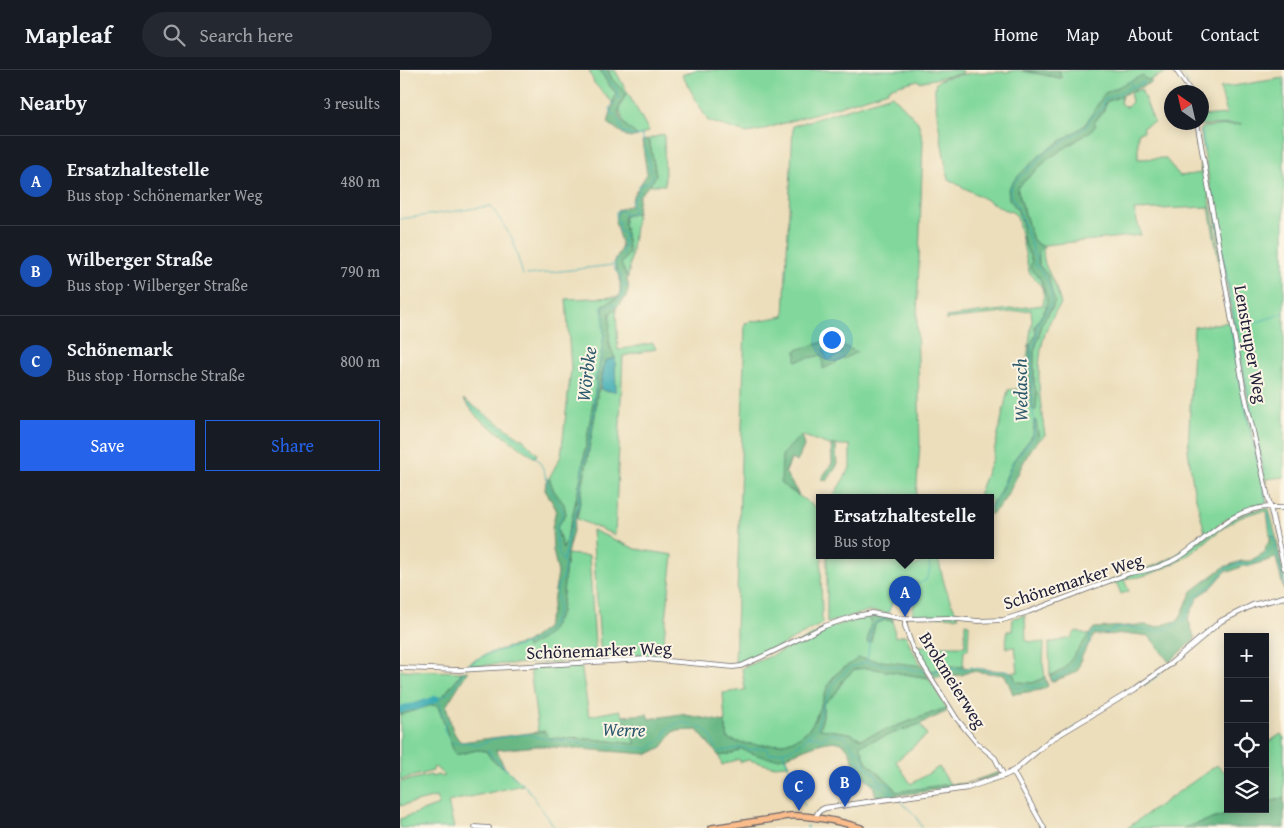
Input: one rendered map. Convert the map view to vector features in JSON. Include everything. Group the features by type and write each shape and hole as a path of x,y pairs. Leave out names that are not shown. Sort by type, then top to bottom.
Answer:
{"main road":[{"path":"712,828 778,818 786,815 841,822 861,828"}],"street":[{"path":"1176,70 1186,85"},
{"name":"Lenstruper Weg","path":"1198,130 1244,391 1284,568"},
{"name":"Schönemarker Weg","path":"400,668 463,670 646,659 733,667 741,666 825,626 855,616 872,613 905,619 992,621 1015,617 1130,573 1145,572 1163,565 1184,554 1227,521 1249,510 1284,508"},
{"path":"815,818 819,811 825,808 967,788 1013,772 1050,740 1162,670 1221,621 1253,605 1284,597"},
{"name":"Brokmeierweg","path":"905,619 905,626 913,649 957,719 976,742 995,758 1004,776"},
{"path":"1013,772 1044,828"},
{"path":"474,828 489,828"}],"green space":[{"path":"589,70 600,70 616,93 613,103 594,83"},
{"path":"600,70 608,70 612,79 626,93 619,109 620,117 638,136 629,138 608,123 616,93"},
{"path":"608,70 615,70 649,131 638,136 625,126 619,109 626,93 612,79"},
{"path":"695,70 962,70 963,73 919,82 918,80 888,88 888,91 746,133 708,121 682,75"},
{"path":"1016,70 1061,78 1059,70 1171,70 1150,80 1145,79 1105,93 1085,125 1040,155 1009,199 1017,209 1022,222 1023,239 1032,262 1033,272 1040,278 1047,299 1046,308 1035,326 1036,335 1030,345 1029,369 1032,409 1037,397 1034,382 1034,352 1041,325 1053,307 1048,276 1039,265 1039,245 1033,240 1017,188 1048,159 1085,135 1104,110 1106,102 1122,96 1120,103 1127,107 1132,102 1130,93 1141,89 1154,122 1143,127 1144,131 1138,133 1138,159 1165,158 1180,176 1201,173 1200,161 1203,161 1242,386 1267,503 1225,520 1183,553 1153,568 1132,571 1131,570 1131,567 1134,570 1145,569 1164,562 1205,532 1194,491 1188,450 1194,327 1229,322 1209,207 1134,210 1141,235 1044,245 1044,262 1056,287 1061,304 1051,319 1041,350 1039,384 1045,435 1039,440 1036,421 1033,435 1013,461 999,494 994,501 994,494 979,494 993,456 1008,390 1022,388 1024,383 1032,320 1031,310 947,319 946,321 946,317 1043,305 1044,298 1042,288 1029,272 1017,216 948,179 937,114 935,89 938,81 947,77 973,73"},
{"path":"1022,70 1059,70 1061,78 1059,78"},
{"path":"1143,75 1145,79 1152,82 1106,102 1104,110 1094,122 1096,125 1092,130 1048,159 1017,188 1033,240 1043,246 1038,253 1039,265 1048,276 1055,302 1041,325 1034,352 1034,382 1037,396 1036,410 1032,410 1029,369 1030,345 1036,335 1035,326 1046,308 1047,299 1040,278 1030,267 1032,261 1023,239 1022,222 1017,209 1009,199 1008,189 1016,178 1040,155 1085,125 1105,93"},
{"path":"1284,78 1284,477 1266,479 1266,484 1241,365 1200,130 1209,130 1209,127 1242,124 1209,125 1209,115 1227,114 1220,88"},
{"path":"892,95 918,122 923,140 917,320 920,444 916,494 834,494 850,468 850,445 829,445 801,435 781,484 816,507 816,559 822,559 822,624 771,651 735,665 745,323 784,316 793,126"},
{"path":"664,134 665,185 648,185 656,174 649,139"},
{"path":"649,139 656,174 653,181 639,196 637,213 624,216 629,253 621,264 627,280 628,292 622,302 610,313 609,345 615,358 605,361 597,394 579,506 567,554 561,612 549,634 527,648 526,643 546,628 551,613 558,573 553,550 552,529 556,509 545,490 546,481 549,478 554,491 564,504 566,514 557,528 563,549 572,519 581,476 604,336 603,305 619,297 620,292 619,276 614,263 622,246 615,222 618,210 631,205 633,196 647,174 642,141"},
{"path":"637,213 628,278 621,264 629,253 624,223 625,216"},
{"path":"619,297 603,305 604,336 581,476 563,550 557,527 566,514 564,504 554,491 549,478 561,456 571,369 566,299"},
{"path":"616,308 618,350 653,343 656,349 623,356 615,535 577,519 597,394 600,388 604,391 615,358 609,341 609,331 610,313"},
{"path":"831,340 857,352 823,369 822,355 796,361 796,350"},
{"path":"463,399 525,441 537,454 535,458 478,418"},
{"path":"1034,420 1036,421 1039,440 1026,458 1005,499 994,512 994,501 999,494 1013,461 1033,435"},
{"path":"801,435 804,446 797,462 791,459 785,472 799,495 781,484 782,455"},
{"path":"831,445 836,445 837,466 827,481 821,479 832,463"},
{"path":"1269,509 1276,537 1270,536 1267,511 1253,513 1229,524 1175,563 1139,577 1124,580 1129,591 1121,594 1117,584 1104,584 1171,562 1230,520 1251,511"},
{"path":"592,530 636,549 673,555 662,657 601,658"},
{"path":"1270,536 1276,537 1284,576 1284,591 1276,558 1250,566 1243,566 1229,572 1227,570 1211,588 1198,597 1188,619 1195,639 1169,662 1149,636 1134,634 1094,635 1082,656 1078,670 1051,682 1050,676 1063,670 1094,628 1145,625 1156,627 1179,620 1192,591 1224,567 1241,561 1250,561 1265,552"},
{"path":"567,554 589,556 596,660 465,666 487,654 502,649 526,643 527,648 561,612"},
{"path":"827,559 911,559 910,567 930,559 939,559 951,603 959,617 912,615 917,582 899,584 888,613 869,611 827,623"},
{"path":"868,615 871,620 871,642 875,624 885,620 893,621 895,637 906,635 911,648 922,666 858,659 833,677 813,723 806,732 797,738 786,742 762,745 728,739 723,693 745,690 742,668 823,630"},
{"path":"868,615 893,617 893,621 885,620 875,624 871,642 867,642 871,620 867,618"},
{"path":"1025,615 1026,641 1044,643 1043,664 1045,677 1033,683 1018,682 1015,679 1013,672 1018,672 1015,647 1006,648 1007,631 1012,631 1013,618"},
{"path":"965,623 969,624 968,650 964,650 963,667 952,666 931,671 918,655 914,646 965,646"},
{"path":"1076,631 1090,635 1063,670 1050,676 1049,643 1071,638"},
{"path":"858,658 922,666 929,678 869,668 855,669 844,679 836,693 823,704 820,729 850,733 861,739 946,708 948,711 920,724 860,745 867,763 892,785 896,792 950,784 964,784 907,794 876,797 873,785 860,774 849,751 841,743 827,742 779,758 765,757 741,749 734,753 719,756 697,730 674,731 662,747 648,754 538,746 496,750 505,768 492,760 486,751 477,750 455,755 438,706 432,705 400,715 400,709 431,698 442,697 461,672 468,671 446,706 453,730 461,742 545,731 548,738 592,739 636,744 623,716 647,714 649,719 680,714 725,722 728,739 750,744 775,744 797,738 806,732 816,718 834,677"},
{"path":"581,664 589,716 620,710 637,744 592,739 548,738 538,732 530,668"},
{"path":"952,666 1013,672 1018,682 1033,683 1045,677 1048,686 1041,690 1013,694 1005,675 971,671 962,675 935,678 931,671"},
{"path":"869,668 929,678 946,708 861,739 850,733 820,729 823,704 836,693 844,679 855,669"},
{"path":"400,670 461,672 442,697 431,698 400,709"},
{"path":"432,705 438,706 455,755 477,750 486,751 492,760 505,768 523,785 448,802 454,828 400,828 400,819 439,805 436,797 400,806 400,782 431,775 432,777 438,775 445,776 435,767 433,771 400,780 400,715"},
{"path":"920,724 927,735 896,761 911,784 939,767 950,784 896,792 892,785 867,763 859,745"},
{"path":"1281,734 1284,738 1284,798 1269,802 1269,768 1269,742"},
{"path":"741,749 768,757 785,756 789,765 771,766 749,760 740,762 739,759 722,765 719,756 734,753"},
{"path":"1217,765 1224,770 1224,813 1232,813 1183,828 1127,828"},
{"path":"1000,772 999,775 964,784"},
{"path":"1284,798 1284,828 1183,828 1232,813 1269,813 1269,802"}],"water":[{"path":"826,346 841,350 841,353 830,360 826,359 823,349"},
{"path":"615,358 616,391 604,391 600,388 605,361"}],"waterway":[{"name":"Wörbke","path":"467,668 478,659 490,653 530,642 542,636 551,625 558,609 557,586 562,580 567,539 578,506 583,465 587,454 595,406 593,399 596,390 595,376 599,370 604,332 604,317 601,308 605,305 607,308 613,304 614,306 623,296 621,288 626,285 621,280 621,275 614,268 615,262 623,254 622,249 625,246 623,240 625,236 622,231 618,232 619,222 616,219 616,212 622,210 625,215 632,213 634,210 631,202 639,192 638,186 649,182 653,175 649,168 650,165 642,135 630,136 628,132 624,133 616,116 612,115 610,107 619,98 616,92 617,88 613,86 603,70"},
{"path":"1179,70 1189,84"},
{"path":"1130,81 1132,87"},
{"path":"1131,88 1144,82"},
{"path":"1104,100 1129,88"},
{"name":"Wedasch","path":"1019,209 1010,194 1013,184 1028,171 1027,168 1034,166 1045,153 1087,126 1090,118 1102,109 1104,102"},
{"path":"1201,130 1205,150"},
{"path":"1213,194 1216,212"},
{"path":"400,219 491,206 512,238 523,275"},
{"name":"Wedasch","path":"994,504 1001,494 1013,462 1033,438 1035,426 1031,346 1035,344 1039,322 1051,301 1048,284 1035,264 1036,256 1032,254 1033,249 1020,213"},
{"path":"1217,216 1235,324"},
{"path":"527,275 613,265"},
{"path":"1237,329 1284,313"},
{"path":"1230,324 1240,385 1266,501"},
{"path":"1237,335 1254,425"},
{"path":"469,405 523,444 541,464 551,492 563,512 556,532 557,548 562,560"},
{"path":"1256,432 1264,473"},
{"path":"1268,513 1284,586"},
{"path":"1278,527 1283,544"},
{"path":"1052,679 1070,670 1081,651 1090,643 1090,635 1095,631 1102,631 1107,634 1113,630 1126,627 1159,631 1183,622 1196,595 1212,585 1225,569 1241,563 1250,565 1266,556 1276,545"},
{"name":"Wedasch","path":"888,613 899,587 917,585 926,580 930,570 929,563 937,559 940,560"},
{"path":"1270,603 1284,600"},
{"name":"Wedasch","path":"867,661 871,630 874,624 886,618"},
{"path":"1221,624 1228,620"},
{"path":"808,736 817,728 823,704 833,685 851,667 866,662 925,671"},
{"path":"931,671 958,669 963,671 971,667 990,671 1009,671 1017,689 1026,685 1031,688 1044,683"},
{"name":"Werre","path":"464,671 454,688 448,694 436,699 440,703 441,712 448,721 444,729 452,743 466,742 479,745 492,739 529,734 536,737 586,744 649,749 664,737 667,729 677,723 681,723 690,724 707,731 719,752 744,747 749,750 767,749 769,754 795,747 807,736 813,737 816,735 821,740 829,734 836,734 839,736 843,735 848,739 865,776 895,796"},
{"path":"1145,685 1162,673"},
{"name":"Werre","path":"400,710 436,699"},
{"path":"1071,730 1077,726"},
{"path":"854,747 861,753 866,766"},
{"path":"488,750 492,756 528,789 555,828"},
{"path":"782,751 805,806"},
{"path":"857,760 876,775 881,786"},
{"name":"Werre","path":"880,781 890,786 892,792"},
{"name":"Werre","path":"899,800 916,816 922,828"}],"place":[{"name":"Ersatzhaltestelle","path":"905,617"},
{"name":"Wilberger Straße","path":"845,807"},
{"name":"Schönemark","path":"799,811"}]}
